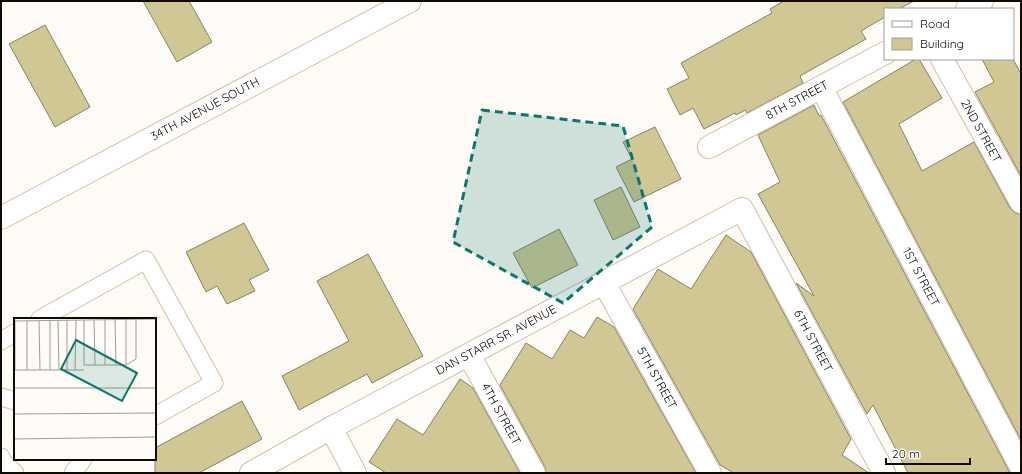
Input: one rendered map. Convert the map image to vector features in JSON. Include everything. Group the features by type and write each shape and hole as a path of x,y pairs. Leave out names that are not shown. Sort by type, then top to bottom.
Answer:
{"street":[{"name":"34TH AVENUE SOUTH","path":"1,218 410,1"},
{"path":"969,8 982,1"},
{"name":"8TH STREET","path":"709,147 884,54"},
{"name":"2ND STREET","path":"943,60 1021,202"},
{"name":"1ST STREET","path":"821,87 1021,467"},
{"name":"DAN STARR SR. AVENUE","path":"251,473 331,428 742,210"},
{"name":"6TH STREET","path":"742,210 884,473"},
{"name":"5TH STREET","path":"604,283 710,473"},
{"name":"4TH STREET","path":"469,355 534,473"},
{"path":"331,428 355,473"}],"lane":[{"path":"42,318 146,260 214,382 156,415"},
{"path":"1,341 14,334"},
{"path":"1,397 14,400"},
{"path":"1,457 3,462 15,473"},
{"path":"73,473 82,460"}],"highlighted area":[{"path":"482,110 623,126 652,227 563,303 453,242"}],"building":[{"path":"143,1 189,1 212,42 177,62"},
{"path":"784,1 914,1 901,8 884,8 884,18 861,31 866,39 800,76 803,83 747,113 745,110 736,115 735,113 704,129 693,108 680,115 667,89 689,78 681,63 772,13 770,9"},
{"path":"45,25 90,107 55,127 9,44"},
{"path":"914,60 920,60 942,98 899,124 922,171 974,142 1010,208 1015,213 1021,214 1021,440 843,102"},
{"path":"983,60 1014,60 1021,74 1021,176 975,92 994,82"},
{"path":"814,105 819,116 821,115 1010,473 908,473 873,405 867,414 796,283 814,296 758,194 780,182 758,135"},
{"path":"655,127 681,179 634,202 616,167 632,159 623,142"},
{"path":"621,187 640,227 613,240 594,200"},
{"path":"244,223 269,270 249,280 255,291 227,304 217,286 206,292 186,252"},
{"path":"559,229 578,265 532,288 513,253"},
{"path":"726,235 751,252 851,439 842,455 869,473 734,473 720,465 633,309 658,269 691,289"},
{"path":"368,254 423,356 372,383 367,374 299,410 282,376 349,341 317,281"},
{"path":"597,317 614,327 696,473 546,473 545,467 500,385 526,343 552,359 570,330 584,338"},
{"path":"460,379 473,388 520,473 386,473 369,462 397,419 423,435"},
{"path":"242,401 262,439 199,473 155,473 156,447"}]}
